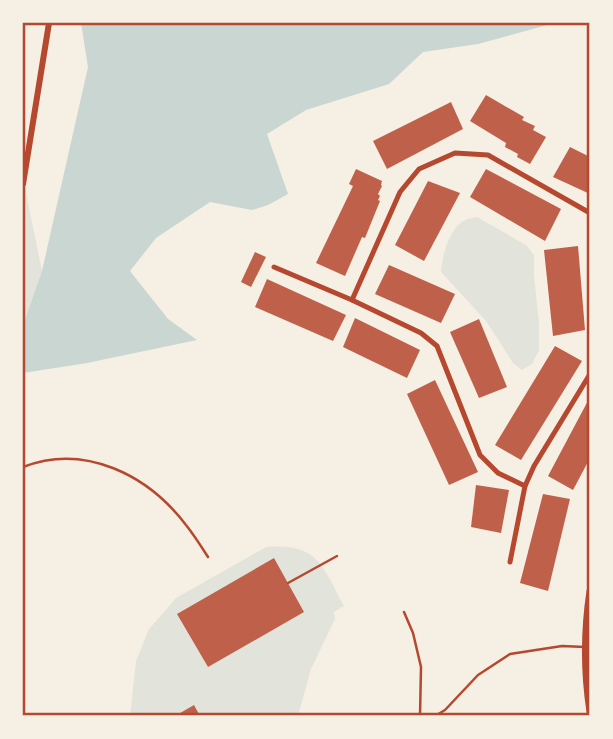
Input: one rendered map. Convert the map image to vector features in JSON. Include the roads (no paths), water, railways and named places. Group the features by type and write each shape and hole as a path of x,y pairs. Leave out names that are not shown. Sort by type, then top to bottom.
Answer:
{"main road":[{"path":"590,591 585,647 590,712"}],"street":[{"path":"23,184 49,23"},
{"path":"352,300 400,192 419,169 455,153 488,155 590,213"},
{"path":"274,267 421,333 438,346 480,455 498,473 525,486"},
{"path":"510,562 525,486 534,466 590,374"}],"lane":[{"path":"23,135 32,137"},
{"path":"23,467 50,459 68,459 107,465 131,475 160,498 186,524 208,557"},
{"path":"288,583 337,556"},
{"path":"404,611 413,633 421,667 420,716"},
{"path":"435,716 478,675 510,654 562,646 585,647"}]}
